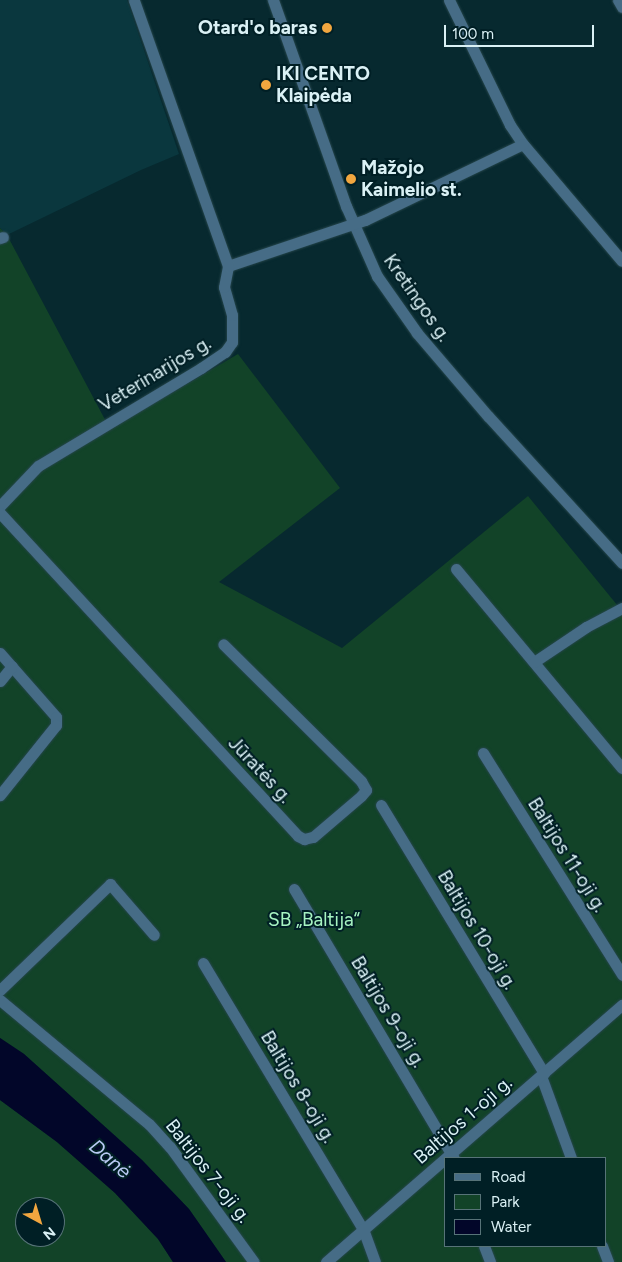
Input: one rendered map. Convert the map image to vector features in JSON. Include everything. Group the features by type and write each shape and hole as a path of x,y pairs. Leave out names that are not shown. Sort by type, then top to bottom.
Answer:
{"street":[{"name":"Veterinarijos g.","path":"0,506 38,466 224,352 232,342 232,314 224,287 228,266 134,0"},
{"name":"Kretingos g.","path":"273,0 354,224 377,276 418,333 488,416 622,563"},
{"path":"449,0 492,92 523,144 622,261"},
{"path":"618,0 622,7"},
{"path":"228,266 354,224 523,144"},
{"name":"Jūratės g.","path":"0,513 298,836 304,839 313,836 366,790 361,781 223,644"},
{"path":"456,569 622,768"},
{"path":"534,662 586,627 622,608"},
{"path":"0,653 56,717 56,725 0,795"},
{"path":"0,680 12,666"},
{"name":"Baltijos 11-oji g.","path":"483,753 622,974"},
{"name":"Baltijos 10-oji g.","path":"381,805 543,1074 571,1157"},
{"path":"0,990 110,884 154,935"},
{"name":"Baltijos 9-oji g.","path":"294,889 453,1155"},
{"name":"Baltijos 8-oji g.","path":"203,963 363,1229 375,1262"},
{"name":"Baltijos 7-oji g.","path":"0,1000 162,1137 254,1262"},
{"name":"Baltijos 1-oji g.","path":"453,1155 622,1005"},
{"name":"Baltijos 1-oji g.","path":"326,1262 444,1162"},
{"path":"484,1247 490,1262"},
{"path":"602,1247 608,1262"}],"shaded area":[{"path":"0,0 127,0 179,154 141,170 7,235 0,228"}],"green space":[{"name":"SB „Baltija“","path":"0,228 7,235 110,429 238,354 340,488 219,582 342,648 528,496 622,611 622,1262 226,1262 189,1209 142,1160 24,1054 0,1038"},
{"path":"0,1100 57,1142 115,1193 158,1239 173,1262 0,1262"}],"water":[{"name":"Danė","path":"0,1038 24,1054 142,1160 189,1209 226,1262 173,1262 158,1239 115,1193 57,1142 0,1100"}],"place":[{"name":"Otard'o baras","path":"327,28"},
{"name":"IKI CENTO Klaipėda","path":"266,85"},
{"name":"Mažojo Kaimelio st.","path":"351,179"}]}
